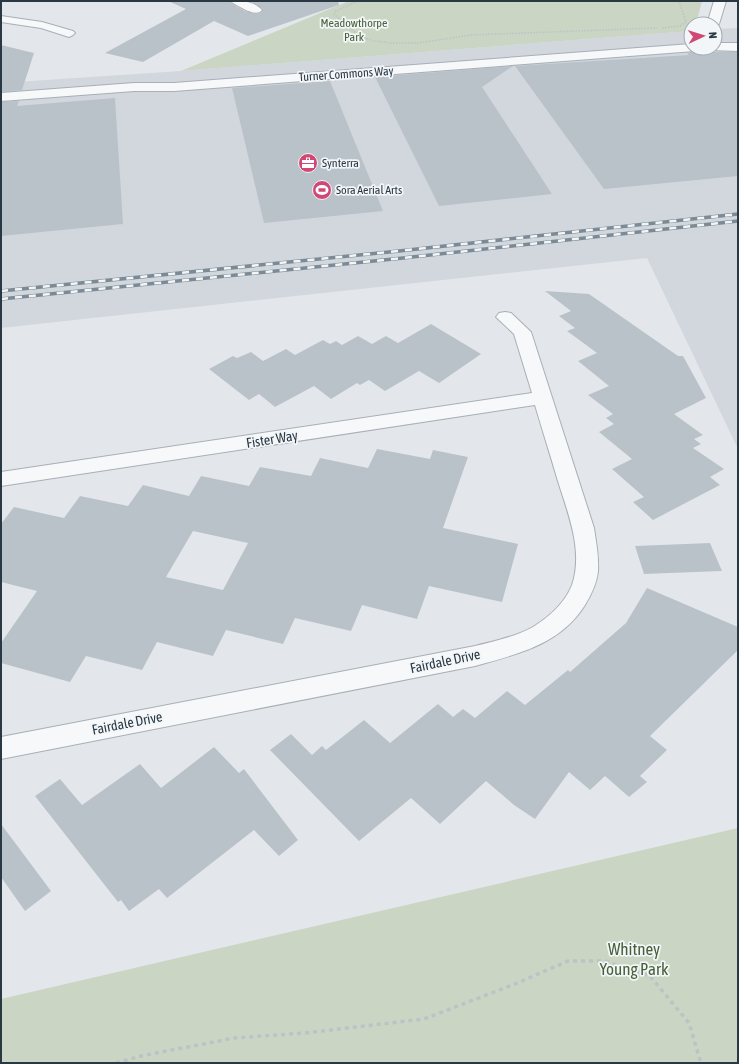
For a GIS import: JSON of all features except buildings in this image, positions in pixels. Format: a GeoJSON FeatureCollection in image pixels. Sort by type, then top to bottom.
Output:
{"type":"FeatureCollection","features":[{"type":"Feature","properties":{"kind":"street"},"geometry":{"type":"LineString","coordinates":[[237,1],[256,10]]}},
{"type":"Feature","properties":{"kind":"street"},"geometry":{"type":"LineString","coordinates":[[715,16],[720,1]]}},
{"type":"Feature","properties":{"kind":"street"},"geometry":{"type":"LineString","coordinates":[[1,19],[42,24],[69,33]]}},
{"type":"Feature","properties":{"kind":"street"},"geometry":{"type":"LineString","coordinates":[[723,47],[738,47]]}},
{"type":"Feature","properties":{"kind":"street","name":"Turner Commons Way"},"geometry":{"type":"LineString","coordinates":[[1,97],[134,87],[174,86],[353,74],[683,49]]}},
{"type":"Feature","properties":{"kind":"street","name":"Fairdale Drive"},"geometry":{"type":"LineString","coordinates":[[1,748],[475,656],[527,640],[551,628],[571,610],[583,587],[587,560],[583,528],[522,332],[505,317]]}},
{"type":"Feature","properties":{"kind":"street","name":"Fister Way"},"geometry":{"type":"LineString","coordinates":[[1,479],[542,398]]}},
{"type":"Feature","properties":{"kind":"path"},"geometry":{"type":"LineString","coordinates":[[358,1],[336,11],[334,14],[359,36],[374,41],[418,43],[471,35],[680,26],[686,22],[679,1]]}},
{"type":"Feature","properties":{"kind":"path"},"geometry":{"type":"LineString","coordinates":[[116,1063],[141,1056],[234,1038],[306,1033],[424,1019],[515,984],[568,961],[605,961],[650,976],[689,1022],[701,1063]]}},
{"type":"Feature","properties":{"kind":"shaded area"},"geometry":{"type":"Polygon","coordinates":[[[738,28],[738,449],[647,258],[1,328],[1,83],[181,71],[683,32],[683,56],[723,56],[723,29],[738,28]]]}},
{"type":"Feature","properties":{"kind":"green space","name":"Meadowthorpe Park"},"geometry":{"type":"Polygon","coordinates":[[[349,1],[702,1],[698,16],[683,16],[683,32],[181,71],[349,1]]]}},
{"type":"Feature","properties":{"kind":"green space","name":"Whitney Young Park"},"geometry":{"type":"Polygon","coordinates":[[[738,828],[738,1063],[1,1063],[1,999],[738,828]]]}},
{"type":"Feature","properties":{"kind":"railway"},"geometry":{"type":"LineString","coordinates":[[1,291],[399,251],[738,214]]}},
{"type":"Feature","properties":{"kind":"railway"},"geometry":{"type":"LineString","coordinates":[[1,299],[403,258],[738,221]]}},
{"type":"Feature","properties":{"kind":"place","name":"Synterra"},"geometry":{"type":"Point","coordinates":[308,163]}},
{"type":"Feature","properties":{"kind":"place","name":"Sora Aerial Arts"},"geometry":{"type":"Point","coordinates":[322,190]}}]}
